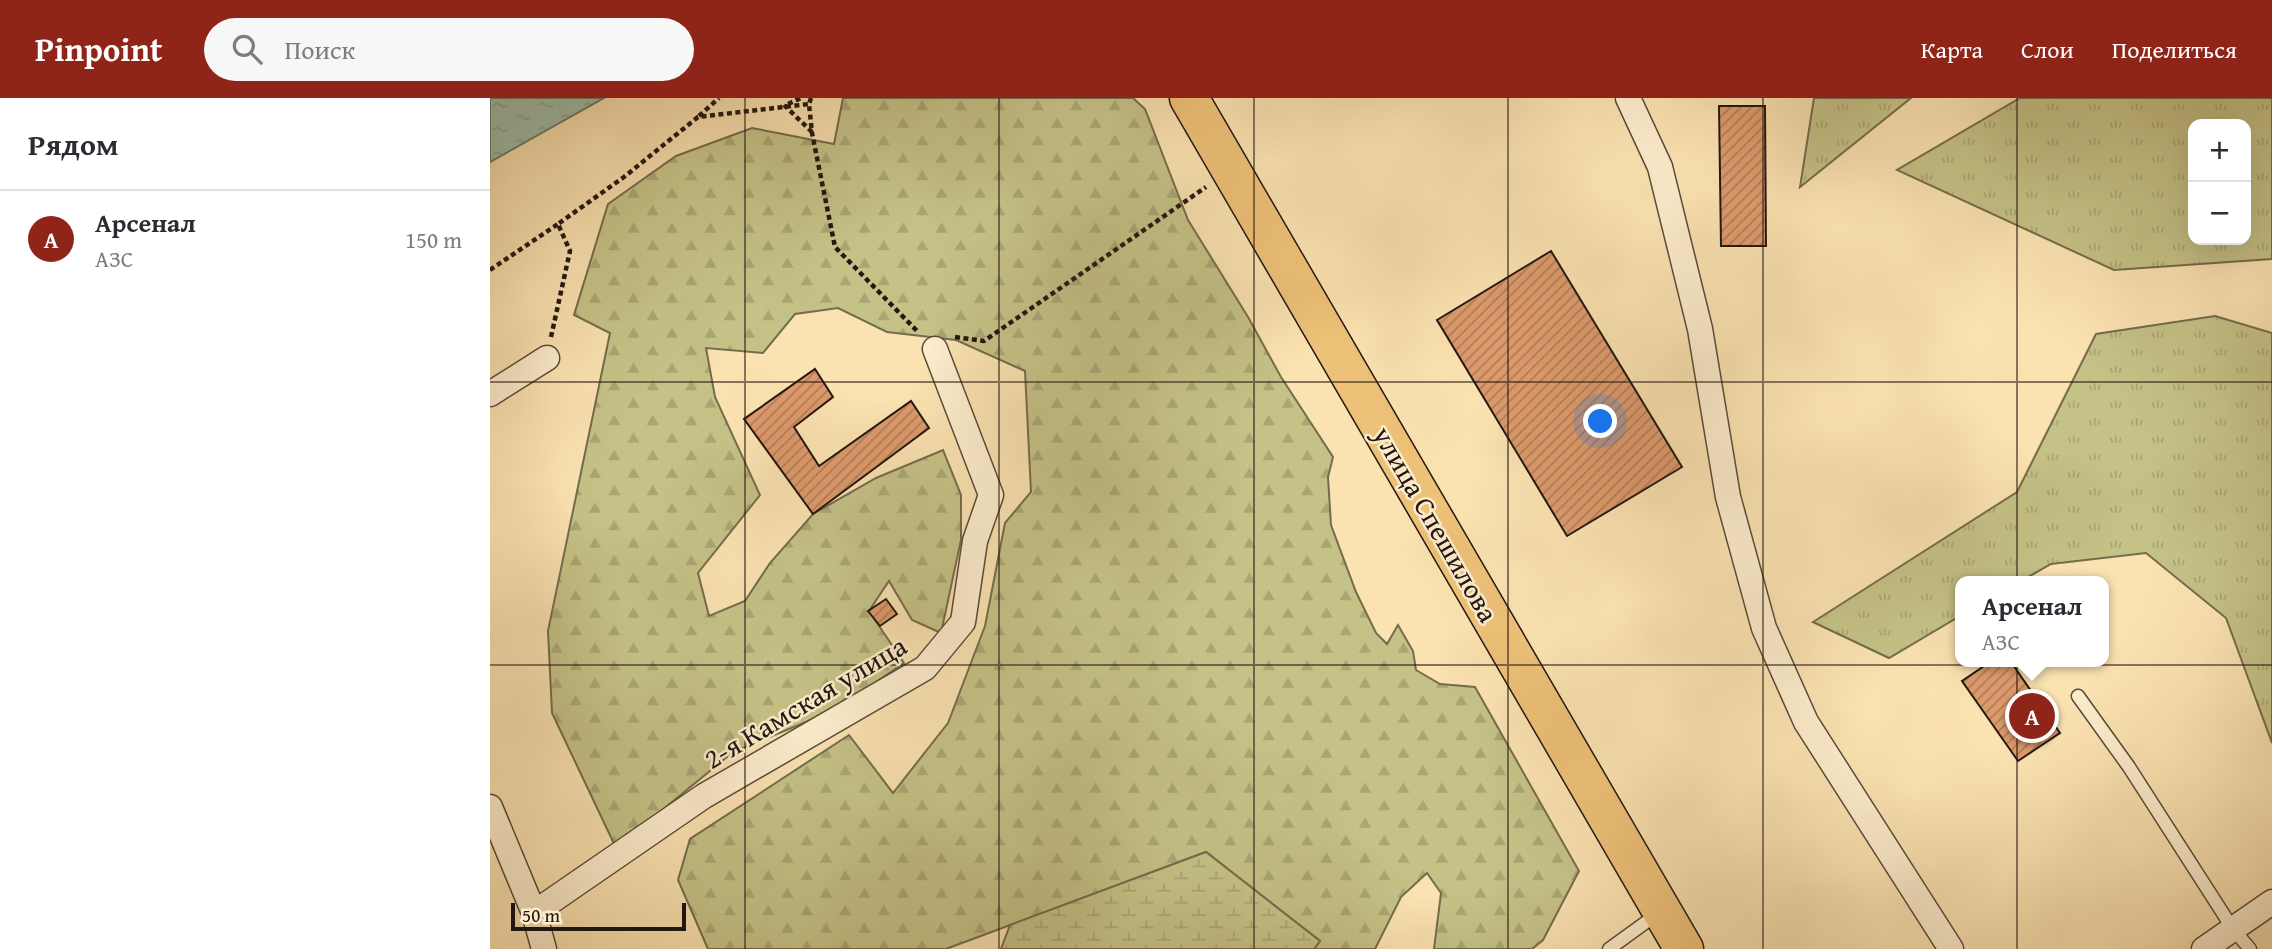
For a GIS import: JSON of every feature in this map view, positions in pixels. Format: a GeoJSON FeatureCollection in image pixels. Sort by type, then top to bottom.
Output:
{"type":"FeatureCollection","features":[{"type":"Feature","properties":{"kind":"main road","name":"улица Спешилова"},"geometry":{"type":"LineString","coordinates":[[1189,98],[1684,949]]}},
{"type":"Feature","properties":{"kind":"street"},"geometry":{"type":"LineString","coordinates":[[1628,98],[1660,167],[1700,329],[1728,497],[1764,628],[1806,722],[1951,949]]}},
{"type":"Feature","properties":{"kind":"street","name":"2-я Камская улица"},"geometry":{"type":"LineString","coordinates":[[534,913],[704,796],[925,668],[962,622],[975,541],[991,495],[930,344]]}},
{"type":"Feature","properties":{"kind":"street"},"geometry":{"type":"LineString","coordinates":[[490,394],[547,358]]}},
{"type":"Feature","properties":{"kind":"street"},"geometry":{"type":"LineString","coordinates":[[490,807],[534,913],[544,949]]}},
{"type":"Feature","properties":{"kind":"street"},"geometry":{"type":"LineString","coordinates":[[2204,949],[2272,902]]}},
{"type":"Feature","properties":{"kind":"lane"},"geometry":{"type":"LineString","coordinates":[[2078,696],[2129,767],[2233,929],[2250,949]]}},
{"type":"Feature","properties":{"kind":"lane"},"geometry":{"type":"LineString","coordinates":[[1609,949],[1660,911]]}},
{"type":"Feature","properties":{"kind":"path"},"geometry":{"type":"LineString","coordinates":[[490,270],[624,177],[719,98]]}},
{"type":"Feature","properties":{"kind":"path"},"geometry":{"type":"LineString","coordinates":[[784,105],[801,98]]}},
{"type":"Feature","properties":{"kind":"path"},"geometry":{"type":"LineString","coordinates":[[698,117],[810,101],[812,133],[835,247],[930,344],[935,327],[956,337],[984,341],[1210,185]]}},
{"type":"Feature","properties":{"kind":"path"},"geometry":{"type":"LineString","coordinates":[[784,105],[812,133]]}},
{"type":"Feature","properties":{"kind":"path"},"geometry":{"type":"LineString","coordinates":[[547,358],[570,251],[558,224]]}},
{"type":"Feature","properties":{"kind":"green space"},"geometry":{"type":"Polygon","coordinates":[[[843,98],[1133,98],[1145,109],[1188,220],[1248,317],[1281,377],[1333,457],[1328,477],[1331,525],[1356,592],[1376,633],[1387,644],[1398,625],[1413,651],[1416,670],[1440,684],[1475,687],[1579,871],[1543,940],[1532,949],[1434,949],[1441,893],[1427,873],[1401,897],[1375,949],[1314,949],[1320,941],[1206,852],[946,949],[708,949],[678,880],[690,839],[849,735],[893,793],[948,723],[985,626],[1005,523],[1031,492],[1025,371],[956,340],[887,332],[838,308],[795,314],[763,353],[706,348],[715,397],[760,495],[698,573],[709,616],[745,601],[770,563],[813,514],[876,478],[943,450],[961,495],[961,540],[941,633],[912,620],[889,581],[869,611],[904,663],[835,710],[733,752],[616,848],[552,713],[548,631],[610,333],[574,315],[608,204],[676,156],[752,128],[834,144],[843,98]]]}},
{"type":"Feature","properties":{"kind":"green space"},"geometry":{"type":"Polygon","coordinates":[[[1814,98],[1911,98],[1800,187],[1814,98]]]}},
{"type":"Feature","properties":{"kind":"green space"},"geometry":{"type":"Polygon","coordinates":[[[2020,98],[2272,98],[2272,259],[2114,270],[1897,170],[2020,98]]]}},
{"type":"Feature","properties":{"kind":"green space"},"geometry":{"type":"Polygon","coordinates":[[[2215,316],[2272,333],[2272,743],[2226,618],[2146,553],[2051,564],[2030,576],[1955,576],[1955,619],[1889,658],[1813,622],[2017,492],[2096,334],[2215,316]]]}},
{"type":"Feature","properties":{"kind":"green space"},"geometry":{"type":"Polygon","coordinates":[[[1206,852],[1320,941],[1314,949],[1001,949],[1010,925],[1206,852]]]}},
{"type":"Feature","properties":{"kind":"water"},"geometry":{"type":"Polygon","coordinates":[[[490,98],[604,98],[490,162],[490,98]]]}},
{"type":"Feature","properties":{"kind":"building"},"geometry":{"type":"Polygon","coordinates":[[[1719,106],[1765,106],[1766,246],[1721,246],[1719,106]]]}},
{"type":"Feature","properties":{"kind":"building"},"geometry":{"type":"Polygon","coordinates":[[[1551,251],[1682,467],[1567,536],[1437,320],[1551,251]]]}},
{"type":"Feature","properties":{"kind":"building"},"geometry":{"type":"Polygon","coordinates":[[[815,369],[833,397],[794,427],[819,466],[911,401],[929,428],[813,514],[744,419],[815,369]]]}},
{"type":"Feature","properties":{"kind":"building"},"geometry":{"type":"Polygon","coordinates":[[[886,599],[897,614],[880,626],[868,611],[886,599]]]}},
{"type":"Feature","properties":{"kind":"building"},"geometry":{"type":"Polygon","coordinates":[[[1983,667],[2014,667],[2060,733],[2018,761],[1962,681],[1983,667]]]}},
{"type":"Feature","properties":{"kind":"place","name":"Арсенал"},"geometry":{"type":"Point","coordinates":[2032,716]}}]}
